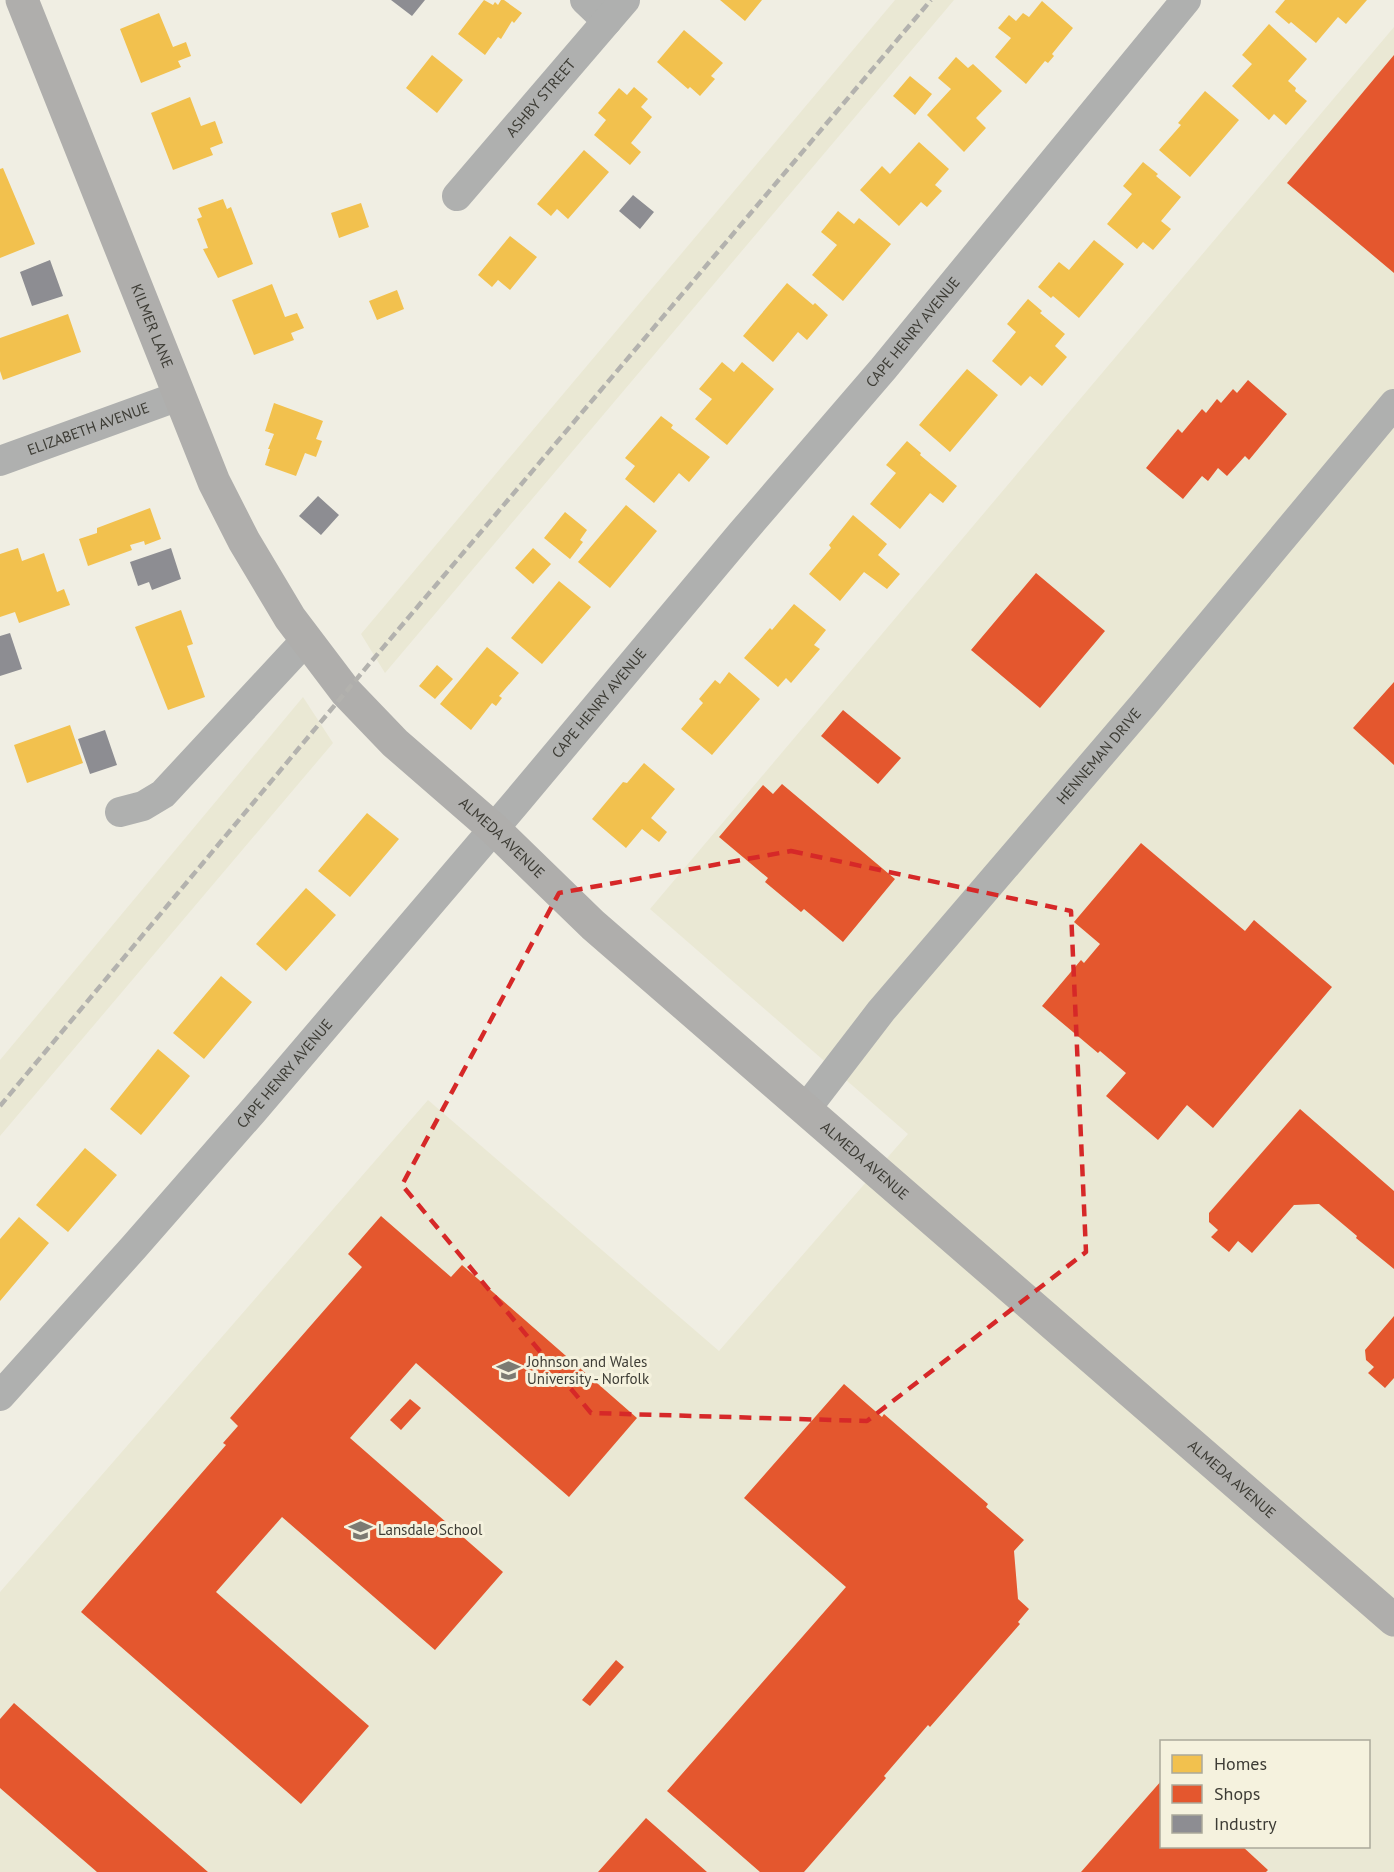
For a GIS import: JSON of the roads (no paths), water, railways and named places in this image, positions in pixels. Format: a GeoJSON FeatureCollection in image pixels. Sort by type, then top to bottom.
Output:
{"type":"FeatureCollection","features":[{"type":"Feature","properties":{"kind":"street","name":"KILMER LANE"},"geometry":{"type":"LineString","coordinates":[[22,0],[214,482],[244,541],[290,618],[346,692]]}},
{"type":"Feature","properties":{"kind":"street"},"geometry":{"type":"LineString","coordinates":[[585,0],[616,10]]}},
{"type":"Feature","properties":{"kind":"street","name":"CAPE HENRY AVENUE"},"geometry":{"type":"LineString","coordinates":[[0,1396],[224,1145],[494,829],[883,369],[1186,0]]}},
{"type":"Feature","properties":{"kind":"street","name":"ASHBY STREET"},"geometry":{"type":"LineString","coordinates":[[457,196],[616,10]]}},
{"type":"Feature","properties":{"kind":"street","name":"ELIZABETH AVENUE"},"geometry":{"type":"LineString","coordinates":[[0,461],[179,396]]}},
{"type":"Feature","properties":{"kind":"street","name":"HENNEMAN DRIVE"},"geometry":{"type":"LineString","coordinates":[[805,1110],[881,1011],[1143,705],[1394,404]]}},
{"type":"Feature","properties":{"kind":"street"},"geometry":{"type":"LineString","coordinates":[[120,812],[142,806],[162,794],[306,640]]}},
{"type":"Feature","properties":{"kind":"street","name":"ALMEDA AVENUE"},"geometry":{"type":"LineString","coordinates":[[346,692],[395,743],[494,829],[593,925],[1394,1620]]}},
{"type":"Feature","properties":{"kind":"railway"},"geometry":{"type":"LineString","coordinates":[[0,1106],[370,663],[931,0]]}},
{"type":"Feature","properties":{"kind":"place","name":"Johnson and Wales University - Norfolk"},"geometry":{"type":"Point","coordinates":[509,1371]}},
{"type":"Feature","properties":{"kind":"place","name":"Lansdale School"},"geometry":{"type":"Point","coordinates":[360,1530]}}]}
